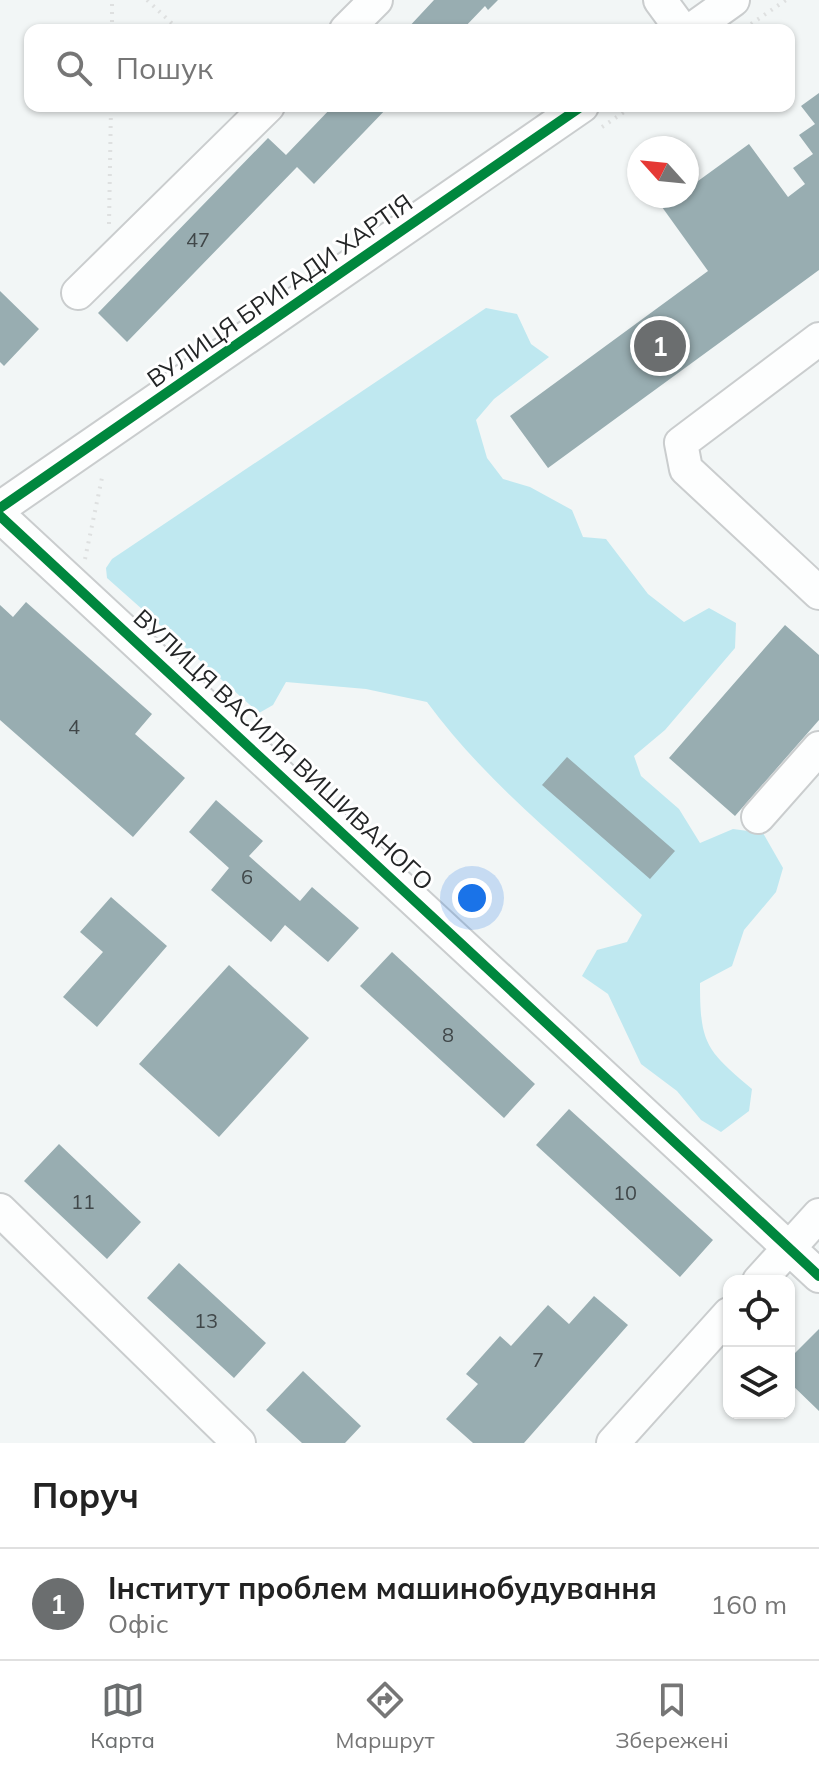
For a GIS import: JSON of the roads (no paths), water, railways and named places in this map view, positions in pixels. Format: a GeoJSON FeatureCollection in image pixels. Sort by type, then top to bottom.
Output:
{"type":"FeatureCollection","features":[{"type":"Feature","properties":{"kind":"street"},"geometry":{"type":"LineString","coordinates":[[352,24],[376,0]]}},
{"type":"Feature","properties":{"kind":"street"},"geometry":{"type":"LineString","coordinates":[[660,0],[678,24]]}},
{"type":"Feature","properties":{"kind":"street"},"geometry":{"type":"LineString","coordinates":[[699,24],[733,0]]}},
{"type":"Feature","properties":{"kind":"street"},"geometry":{"type":"LineString","coordinates":[[78,293],[262,112]]}},
{"type":"Feature","properties":{"kind":"street","name":"ВУЛИЦЯ БРИГАДИ ХАРТІЯ"},"geometry":{"type":"LineString","coordinates":[[0,508],[573,112]]}},
{"type":"Feature","properties":{"kind":"street"},"geometry":{"type":"LineString","coordinates":[[819,339],[681,443],[686,469],[819,593]]}},
{"type":"Feature","properties":{"kind":"street","name":"ВУЛИЦЯ ВАСИЛЯ ВИШИВАНОГО"},"geometry":{"type":"LineString","coordinates":[[0,516],[819,1276]]}},
{"type":"Feature","properties":{"kind":"street"},"geometry":{"type":"LineString","coordinates":[[758,817],[819,748]]}},
{"type":"Feature","properties":{"kind":"street"},"geometry":{"type":"LineString","coordinates":[[0,1210],[239,1443]]}},
{"type":"Feature","properties":{"kind":"street"},"geometry":{"type":"LineString","coordinates":[[764,1275],[819,1215]]}},
{"type":"Feature","properties":{"kind":"street"},"geometry":{"type":"LineString","coordinates":[[613,1443],[723,1321]]}},
{"type":"Feature","properties":{"kind":"place","name":"Інститут проблем машинобудування"},"geometry":{"type":"Point","coordinates":[660,346]}}]}
